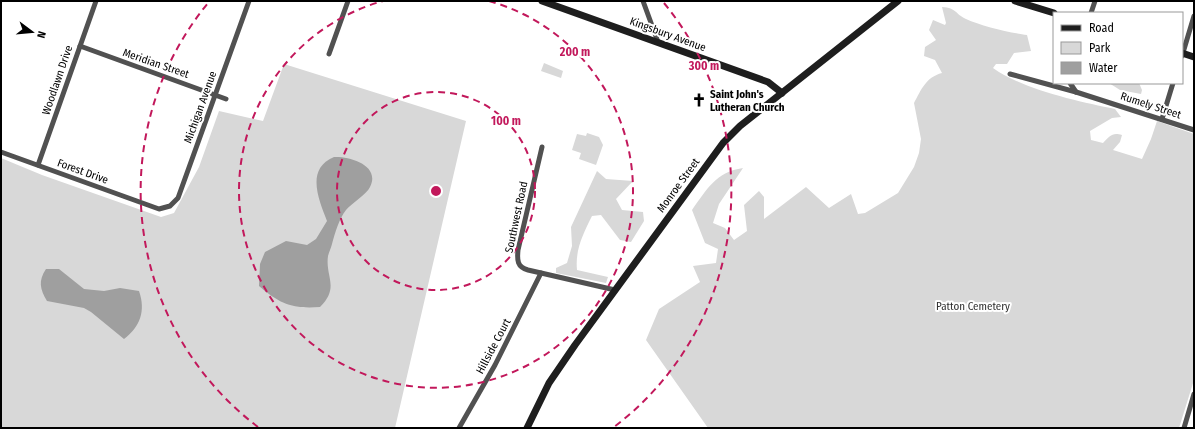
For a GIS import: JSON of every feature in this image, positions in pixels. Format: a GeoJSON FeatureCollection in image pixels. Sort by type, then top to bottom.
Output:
{"type":"FeatureCollection","features":[{"type":"Feature","properties":{"kind":"main road","name":"Kingsbury Avenue"},"geometry":{"type":"LineString","coordinates":[[542,1],[768,82],[782,93]]}},
{"type":"Feature","properties":{"kind":"main road"},"geometry":{"type":"LineString","coordinates":[[1015,1],[1053,13]]}},
{"type":"Feature","properties":{"kind":"main road","name":"Monroe Street"},"geometry":{"type":"LineString","coordinates":[[527,428],[549,383],[723,143],[740,126],[895,2]]}},
{"type":"Feature","properties":{"kind":"main road"},"geometry":{"type":"LineString","coordinates":[[1183,54],[1194,57]]}},
{"type":"Feature","properties":{"kind":"street","name":"Woodlawn Drive"},"geometry":{"type":"LineString","coordinates":[[38,165],[96,1]]}},
{"type":"Feature","properties":{"kind":"street","name":"Michigan Avenue"},"geometry":{"type":"LineString","coordinates":[[159,209],[170,206],[178,198],[249,1]]}},
{"type":"Feature","properties":{"kind":"street"},"geometry":{"type":"LineString","coordinates":[[329,54],[348,1]]}},
{"type":"Feature","properties":{"kind":"street"},"geometry":{"type":"LineString","coordinates":[[644,1],[658,42]]}},
{"type":"Feature","properties":{"kind":"street"},"geometry":{"type":"LineString","coordinates":[[1092,12],[1095,1]]}},
{"type":"Feature","properties":{"kind":"street"},"geometry":{"type":"LineString","coordinates":[[1183,51],[1194,16]]}},
{"type":"Feature","properties":{"kind":"street","name":"Meridian Street"},"geometry":{"type":"LineString","coordinates":[[80,46],[150,73],[216,94],[226,99]]}},
{"type":"Feature","properties":{"kind":"street","name":"Rumely Street"},"geometry":{"type":"LineString","coordinates":[[1010,74],[1076,92],[1194,130]]}},
{"type":"Feature","properties":{"kind":"street"},"geometry":{"type":"LineString","coordinates":[[1071,84],[1076,92]]}},
{"type":"Feature","properties":{"kind":"street"},"geometry":{"type":"LineString","coordinates":[[1162,119],[1173,84]]}},
{"type":"Feature","properties":{"kind":"street","name":"Southwest Road"},"geometry":{"type":"LineString","coordinates":[[542,147],[517,257],[519,264],[524,269],[615,290]]}},
{"type":"Feature","properties":{"kind":"street","name":"Forest Drive"},"geometry":{"type":"LineString","coordinates":[[1,152],[159,209]]}},
{"type":"Feature","properties":{"kind":"street","name":"Hillside Court"},"geometry":{"type":"LineString","coordinates":[[459,428],[495,365],[541,273]]}},
{"type":"Feature","properties":{"kind":"street"},"geometry":{"type":"LineString","coordinates":[[1184,428],[1194,394]]}},
{"type":"Feature","properties":{"kind":"green space","name":"Patton Cemetery"},"geometry":{"type":"Polygon","coordinates":[[[942,7],[951,9],[972,22],[1027,35],[1031,51],[1014,53],[1007,64],[996,64],[993,68],[1005,76],[1051,94],[1115,109],[1121,117],[1112,118],[1090,131],[1091,140],[1103,143],[1113,134],[1122,135],[1120,142],[1113,150],[1142,159],[1157,121],[1194,134],[1194,380],[1179,428],[708,428],[646,340],[659,309],[700,282],[693,266],[716,263],[718,249],[705,243],[692,210],[702,195],[713,183],[726,173],[743,168],[719,204],[713,223],[725,228],[734,240],[747,231],[744,205],[759,191],[764,197],[764,219],[806,187],[829,208],[851,194],[858,214],[865,213],[898,193],[914,167],[919,153],[921,139],[914,103],[928,81],[936,75],[942,73],[935,60],[924,56],[925,47],[936,40],[929,30],[933,20],[945,25],[946,23],[942,7]]]}},
{"type":"Feature","properties":{"kind":"green space"},"geometry":{"type":"Polygon","coordinates":[[[544,63],[563,71],[561,78],[541,71],[544,63]]]}},
{"type":"Feature","properties":{"kind":"green space"},"geometry":{"type":"Polygon","coordinates":[[[284,64],[466,121],[395,428],[1,428],[1,158],[42,175],[161,217],[174,213],[199,167],[219,111],[263,121],[284,64]]]}},
{"type":"Feature","properties":{"kind":"green space"},"geometry":{"type":"Polygon","coordinates":[[[1111,84],[1139,84],[1142,90],[1141,94],[1120,90],[1111,84]]]}},
{"type":"Feature","properties":{"kind":"green space"},"geometry":{"type":"Polygon","coordinates":[[[587,133],[599,137],[603,145],[596,165],[579,159],[581,153],[572,150],[577,134],[586,136],[587,133]]]}},
{"type":"Feature","properties":{"kind":"green space"},"geometry":{"type":"Polygon","coordinates":[[[597,171],[606,179],[633,181],[616,199],[622,210],[643,212],[644,221],[631,242],[620,240],[601,215],[592,216],[578,249],[577,270],[608,277],[606,283],[556,273],[556,268],[567,263],[572,246],[571,227],[597,171]]]}},
{"type":"Feature","properties":{"kind":"water"},"geometry":{"type":"Polygon","coordinates":[[[334,157],[348,158],[362,163],[371,173],[372,179],[370,187],[366,193],[346,210],[341,218],[328,256],[328,270],[331,288],[326,300],[320,307],[302,307],[287,304],[273,297],[259,286],[260,264],[265,252],[286,241],[307,245],[316,239],[327,221],[318,195],[317,177],[325,162],[334,157]]]}},
{"type":"Feature","properties":{"kind":"water"},"geometry":{"type":"Polygon","coordinates":[[[46,269],[59,269],[84,289],[104,291],[120,288],[139,291],[142,312],[138,324],[124,339],[84,308],[47,301],[41,289],[43,273],[46,269]]]}},
{"type":"Feature","properties":{"kind":"place","name":"Saint John's Lutheran Church"},"geometry":{"type":"Point","coordinates":[699,100]}}]}
